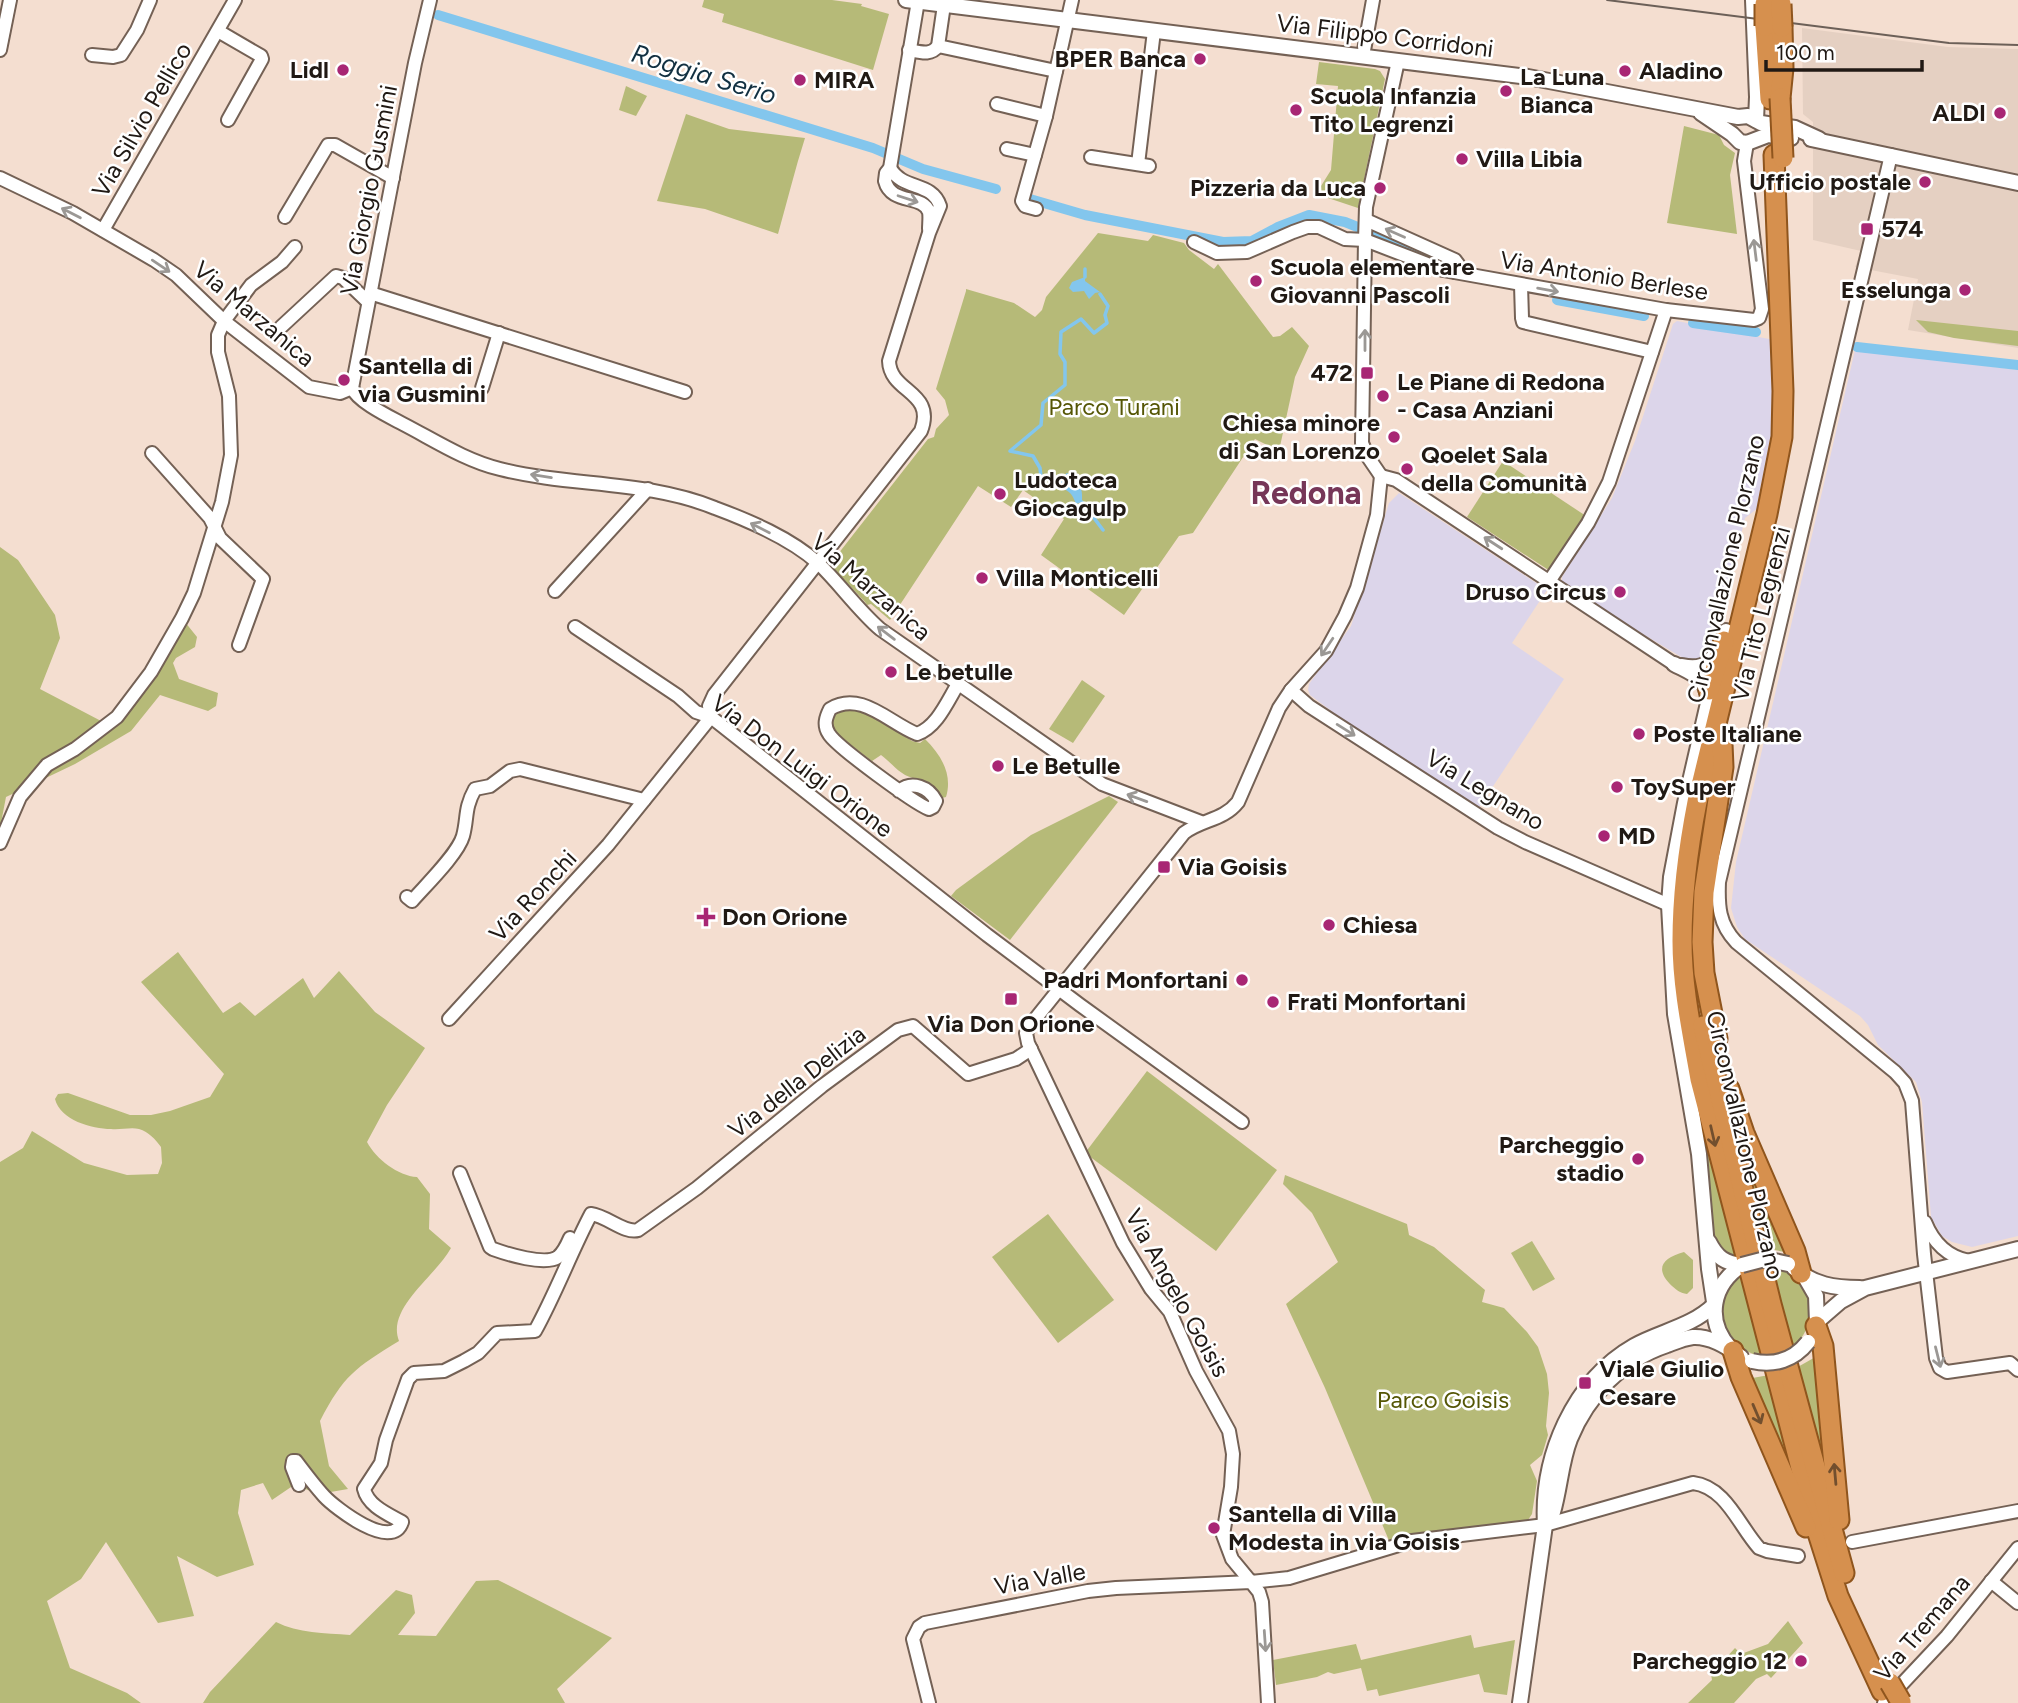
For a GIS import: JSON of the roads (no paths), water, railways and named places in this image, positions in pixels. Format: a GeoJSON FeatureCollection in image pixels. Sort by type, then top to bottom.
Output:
{"type":"FeatureCollection","features":[{"type":"Feature","properties":{"kind":"highway","name":"Circonvallazione Plorzano"},"geometry":{"type":"LineString","coordinates":[[1770,2],[1774,27],[1769,100],[1779,156],[1791,438],[1782,498],[1703,823],[1694,891],[1693,949],[1699,1007],[1714,1077],[1844,1593]]}},
{"type":"Feature","properties":{"kind":"highway","name":"Circonvallazione Plorzano"},"geometry":{"type":"LineString","coordinates":[[1779,156],[1782,437],[1767,514],[1695,814],[1688,850],[1682,942],[1688,1010],[1702,1090],[1817,1530],[1844,1593],[1863,1628],[1886,1695],[1901,1703]]}},
{"type":"Feature","properties":{"kind":"highway"},"geometry":{"type":"LineString","coordinates":[[1709,690],[1712,675],[1721,656],[1749,545],[1767,514]]}},
{"type":"Feature","properties":{"kind":"highway"},"geometry":{"type":"LineString","coordinates":[[1722,744],[1723,767],[1704,892],[1704,973],[1734,1105],[1795,1251],[1798,1271]]}},
{"type":"Feature","properties":{"kind":"highway"},"geometry":{"type":"LineString","coordinates":[[1815,1329],[1823,1346],[1844,1593]]}},
{"type":"Feature","properties":{"kind":"highway"},"geometry":{"type":"LineString","coordinates":[[1732,1350],[1741,1377],[1844,1593]]}},
{"type":"Feature","properties":{"kind":"street"},"geometry":{"type":"LineString","coordinates":[[0,50],[10,0]]}},
{"type":"Feature","properties":{"kind":"street"},"geometry":{"type":"LineString","coordinates":[[92,55],[121,55],[137,30],[150,0]]}},
{"type":"Feature","properties":{"kind":"street","name":"Via Silvio Pellico"},"geometry":{"type":"LineString","coordinates":[[103,230],[236,0]]}},
{"type":"Feature","properties":{"kind":"street","name":"Via Giorgio Gusmini"},"geometry":{"type":"LineString","coordinates":[[352,388],[429,0]]}},
{"type":"Feature","properties":{"kind":"street"},"geometry":{"type":"LineString","coordinates":[[1037,209],[1025,206],[1023,201],[1072,0]]}},
{"type":"Feature","properties":{"kind":"street"},"geometry":{"type":"LineString","coordinates":[[1363,56],[1373,0]]}},
{"type":"Feature","properties":{"kind":"street"},"geometry":{"type":"LineString","coordinates":[[711,717],[709,706],[714,695],[921,431],[925,419],[920,402],[889,369],[889,361],[929,233],[929,213],[925,206],[892,194],[886,186],[885,178],[895,142],[909,50],[912,1]]}},
{"type":"Feature","properties":{"kind":"street","name":"Via Filippo Corridoni"},"geometry":{"type":"LineString","coordinates":[[912,1],[1528,77],[1795,128],[1819,139]]}},
{"type":"Feature","properties":{"kind":"street"},"geometry":{"type":"LineString","coordinates":[[1732,134],[1732,126],[1749,119],[1769,100],[1770,2]]}},
{"type":"Feature","properties":{"kind":"street"},"geometry":{"type":"LineString","coordinates":[[909,50],[928,53],[934,52],[938,47],[944,5]]}},
{"type":"Feature","properties":{"kind":"street","name":"Via Silvio Pellico"},"geometry":{"type":"LineString","coordinates":[[218,31],[262,58],[228,120]]}},
{"type":"Feature","properties":{"kind":"street"},"geometry":{"type":"LineString","coordinates":[[1091,157],[1144,165],[1154,31]]}},
{"type":"Feature","properties":{"kind":"street"},"geometry":{"type":"LineString","coordinates":[[938,47],[1056,71]]}},
{"type":"Feature","properties":{"kind":"street"},"geometry":{"type":"LineString","coordinates":[[1031,1049],[1027,1029],[1184,833],[1201,822],[1218,819],[1238,802],[1279,708],[1291,690],[1326,651],[1353,598],[1377,515],[1381,476],[1362,443],[1366,207],[1398,61]]}},
{"type":"Feature","properties":{"kind":"street"},"geometry":{"type":"LineString","coordinates":[[997,104],[1045,116]]}},
{"type":"Feature","properties":{"kind":"street","name":"Via Filippo Corridoni"},"geometry":{"type":"LineString","coordinates":[[1691,108],[1740,142],[1768,135],[1819,139],[2018,183]]}},
{"type":"Feature","properties":{"kind":"street"},"geometry":{"type":"LineString","coordinates":[[1749,119],[1759,131],[1751,141]]}},
{"type":"Feature","properties":{"kind":"street","name":"Via Antonio Berlese"},"geometry":{"type":"LineString","coordinates":[[1194,242],[1217,253],[1247,253],[1307,227],[1319,227],[1345,239],[1364,240],[1430,266],[1455,272],[1666,310],[1750,320],[1759,318],[1762,309],[1745,161],[1751,141]]}},
{"type":"Feature","properties":{"kind":"street"},"geometry":{"type":"LineString","coordinates":[[285,217],[328,145],[335,145],[393,178]]}},
{"type":"Feature","properties":{"kind":"street"},"geometry":{"type":"LineString","coordinates":[[1007,149],[1035,155]]}},
{"type":"Feature","properties":{"kind":"street","name":"Via Tito Legrenzi"},"geometry":{"type":"LineString","coordinates":[[1891,155],[1719,882],[1718,905],[1721,922],[1736,942],[1810,1001],[1905,1083],[1912,1101],[1926,1272],[1936,1358],[1940,1368],[1947,1372],[2010,1363],[2018,1370]]}},
{"type":"Feature","properties":{"kind":"street","name":"Via Marzanica"},"geometry":{"type":"LineString","coordinates":[[0,178],[73,213],[176,275],[224,321],[309,387],[331,393],[345,393],[352,388],[359,397],[396,420],[491,466],[679,495],[749,522],[778,537],[818,564],[869,619],[1102,783],[1201,822]]}},
{"type":"Feature","properties":{"kind":"street"},"geometry":{"type":"LineString","coordinates":[[1366,222],[1455,260],[1458,264],[1455,272]]}},
{"type":"Feature","properties":{"kind":"street"},"geometry":{"type":"LineString","coordinates":[[0,843],[20,797],[47,765],[117,717],[151,672],[182,618],[194,593],[222,502],[231,456],[229,396],[217,341],[224,321],[251,285],[282,262],[295,247]]}},
{"type":"Feature","properties":{"kind":"street"},"geometry":{"type":"LineString","coordinates":[[281,327],[336,276],[343,278],[369,298],[499,333],[685,392]]}},
{"type":"Feature","properties":{"kind":"street"},"geometry":{"type":"LineString","coordinates":[[1521,285],[1523,322],[1652,352]]}},
{"type":"Feature","properties":{"kind":"street"},"geometry":{"type":"LineString","coordinates":[[1550,580],[1588,523],[1609,482],[1666,310]]}},
{"type":"Feature","properties":{"kind":"street"},"geometry":{"type":"LineString","coordinates":[[482,388],[499,333]]}},
{"type":"Feature","properties":{"kind":"street"},"geometry":{"type":"LineString","coordinates":[[152,453],[211,517],[220,538],[263,579],[239,645]]}},
{"type":"Feature","properties":{"kind":"street"},"geometry":{"type":"LineString","coordinates":[[1381,476],[1396,480],[1550,580],[1703,682],[1709,690],[1682,816],[1669,905],[1675,1014],[1699,1154],[1717,1328],[1732,1350]]}},
{"type":"Feature","properties":{"kind":"street"},"geometry":{"type":"LineString","coordinates":[[555,591],[648,489]]}},
{"type":"Feature","properties":{"kind":"street","name":"Via Don Luigi Orione"},"geometry":{"type":"LineString","coordinates":[[575,627],[678,696],[696,712],[711,717],[1059,989]]}},
{"type":"Feature","properties":{"kind":"street"},"geometry":{"type":"LineString","coordinates":[[1674,664],[1690,668],[1708,663],[1719,649],[1726,631]]}},
{"type":"Feature","properties":{"kind":"street"},"geometry":{"type":"LineString","coordinates":[[899,791],[828,734],[825,726],[830,709],[849,701],[871,709],[917,734],[926,731],[934,722],[958,684]]}},
{"type":"Feature","properties":{"kind":"street","name":"Via Legnano"},"geometry":{"type":"LineString","coordinates":[[1291,690],[1309,706],[1499,828],[1669,905]]}},
{"type":"Feature","properties":{"kind":"street"},"geometry":{"type":"LineString","coordinates":[[678,696],[691,702],[714,695]]}},
{"type":"Feature","properties":{"kind":"street","name":"Via Ronchi"},"geometry":{"type":"LineString","coordinates":[[449,1019],[608,845],[711,717]]}},
{"type":"Feature","properties":{"kind":"street"},"geometry":{"type":"LineString","coordinates":[[407,897],[412,901],[446,863],[463,838],[467,804],[475,789],[490,786],[510,771],[520,769],[644,800]]}},
{"type":"Feature","properties":{"kind":"street"},"geometry":{"type":"LineString","coordinates":[[1059,989],[1242,1122]]}},
{"type":"Feature","properties":{"kind":"street","name":"Via della Delizia"},"geometry":{"type":"LineString","coordinates":[[591,1214],[603,1216],[627,1230],[638,1230],[697,1188],[822,1086],[907,1026],[913,1026],[968,1074],[1009,1061],[1031,1049]]}},
{"type":"Feature","properties":{"kind":"street","name":"Via Angelo Goisis"},"geometry":{"type":"LineString","coordinates":[[1031,1049],[1123,1243],[1151,1289],[1170,1312],[1196,1371],[1229,1431],[1233,1454],[1223,1535],[1232,1559],[1259,1592],[1262,1602],[1268,1703]]}},
{"type":"Feature","properties":{"kind":"street"},"geometry":{"type":"LineString","coordinates":[[460,1173],[490,1247],[505,1254],[543,1260],[555,1259],[562,1253],[580,1217],[591,1214]]}},
{"type":"Feature","properties":{"kind":"street","name":"Via Tito Legrenzi"},"geometry":{"type":"LineString","coordinates":[[1922,1212],[1928,1230],[1941,1247],[1958,1259],[1970,1261]]}},
{"type":"Feature","properties":{"kind":"street"},"geometry":{"type":"LineString","coordinates":[[299,1485],[292,1466],[293,1461],[296,1461],[331,1503],[365,1526],[389,1532],[401,1527],[401,1521],[366,1497],[364,1489],[381,1463],[386,1440],[408,1379],[414,1373],[444,1371],[464,1361],[478,1353],[497,1333],[535,1331],[558,1288],[576,1242],[591,1214]]}},
{"type":"Feature","properties":{"kind":"street"},"geometry":{"type":"LineString","coordinates":[[1706,1234],[1715,1254],[1722,1260],[1742,1265]]}},
{"type":"Feature","properties":{"kind":"street"},"geometry":{"type":"LineString","coordinates":[[1545,1525],[1554,1511],[1564,1456],[1571,1436],[1591,1402],[1612,1377],[1655,1349],[1692,1337],[1717,1342],[1752,1361],[1769,1363],[1784,1360],[1796,1354],[1841,1301],[1865,1288],[2018,1250]]}},
{"type":"Feature","properties":{"kind":"street"},"geometry":{"type":"LineString","coordinates":[[1520,1703],[1545,1525],[1544,1510],[1555,1446],[1571,1410],[1590,1384],[1619,1356],[1634,1346],[1700,1318],[1714,1303],[1724,1281],[1742,1265],[1765,1259],[1832,1287],[1865,1288]]}},
{"type":"Feature","properties":{"kind":"street"},"geometry":{"type":"LineString","coordinates":[[1798,1271],[1816,1296],[1815,1329]]}},
{"type":"Feature","properties":{"kind":"street"},"geometry":{"type":"LineString","coordinates":[[1251,1582],[1289,1578],[1412,1541],[1545,1525],[1693,1483],[1705,1486],[1717,1494],[1759,1548],[1798,1556]]}},
{"type":"Feature","properties":{"kind":"street"},"geometry":{"type":"LineString","coordinates":[[1852,1542],[2018,1511]]}},
{"type":"Feature","properties":{"kind":"street","name":"Via Tremana"},"geometry":{"type":"LineString","coordinates":[[1886,1695],[1947,1636],[2018,1548]]}},
{"type":"Feature","properties":{"kind":"street"},"geometry":{"type":"LineString","coordinates":[[1991,1581],[2018,1603]]}},
{"type":"Feature","properties":{"kind":"street","name":"Via Valle"},"geometry":{"type":"LineString","coordinates":[[929,1703],[913,1639],[919,1627],[925,1623],[1088,1591],[1251,1582]]}},
{"type":"Feature","properties":{"kind":"water"},"geometry":{"type":"Polygon","coordinates":[[[1085,277],[1085,281],[1100,292],[1089,299],[1084,291],[1073,292],[1069,288],[1072,282],[1085,277]]]}},
{"type":"Feature","properties":{"kind":"water"},"geometry":{"type":"Polygon","coordinates":[[[1067,473],[1080,484],[1082,502],[1076,504],[1069,492],[1055,488],[1052,480],[1044,478],[1051,475],[1057,480],[1067,473]]]}},
{"type":"Feature","properties":{"kind":"waterway","name":"Roggia Serio"},"geometry":{"type":"LineString","coordinates":[[438,15],[873,148],[923,169],[996,189]]}},
{"type":"Feature","properties":{"kind":"waterway","name":"Roggia Serio"},"geometry":{"type":"LineString","coordinates":[[1030,199],[1085,215],[1223,242],[1252,241],[1309,215],[1345,222],[1444,262]]}},
{"type":"Feature","properties":{"kind":"waterway"},"geometry":{"type":"LineString","coordinates":[[1085,269],[1085,277]]}},
{"type":"Feature","properties":{"kind":"waterway"},"geometry":{"type":"LineString","coordinates":[[1044,478],[1041,477],[1040,468],[1033,456],[1010,451],[1041,425],[1043,403],[1065,385],[1065,362],[1060,354],[1061,332],[1081,319],[1094,333],[1107,323],[1105,315],[1108,306],[1100,294]]}},
{"type":"Feature","properties":{"kind":"waterway","name":"Roggia Serio"},"geometry":{"type":"LineString","coordinates":[[1557,300],[1644,316]]}},
{"type":"Feature","properties":{"kind":"waterway","name":"Roggia Serio"},"geometry":{"type":"LineString","coordinates":[[1693,323],[1756,332]]}},
{"type":"Feature","properties":{"kind":"waterway","name":"Roggia Serio"},"geometry":{"type":"LineString","coordinates":[[1857,347],[2018,365]]}},
{"type":"Feature","properties":{"kind":"waterway"},"geometry":{"type":"LineString","coordinates":[[1082,502],[1103,530]]}},
{"type":"Feature","properties":{"kind":"tram line"},"geometry":{"type":"LineString","coordinates":[[1607,0],[1758,19]]}},
{"type":"Feature","properties":{"kind":"tram line"},"geometry":{"type":"LineString","coordinates":[[1791,23],[1949,43],[2018,45]]}},
{"type":"Feature","properties":{"kind":"place","name":"BPER Banca"},"geometry":{"type":"Point","coordinates":[1200,59]}},
{"type":"Feature","properties":{"kind":"place","name":"Lidl"},"geometry":{"type":"Point","coordinates":[343,70]}},
{"type":"Feature","properties":{"kind":"place","name":"Aladino"},"geometry":{"type":"Point","coordinates":[1625,71]}},
{"type":"Feature","properties":{"kind":"place","name":"MIRA"},"geometry":{"type":"Point","coordinates":[800,80]}},
{"type":"Feature","properties":{"kind":"place","name":"La Luna Bianca"},"geometry":{"type":"Point","coordinates":[1506,91]}},
{"type":"Feature","properties":{"kind":"place","name":"Scuola Infanzia Tito Legrenzi"},"geometry":{"type":"Point","coordinates":[1296,110]}},
{"type":"Feature","properties":{"kind":"place","name":"ALDI"},"geometry":{"type":"Point","coordinates":[2000,113]}},
{"type":"Feature","properties":{"kind":"place","name":"Villa Libia"},"geometry":{"type":"Point","coordinates":[1462,159]}},
{"type":"Feature","properties":{"kind":"place","name":"Ufficio postale"},"geometry":{"type":"Point","coordinates":[1925,182]}},
{"type":"Feature","properties":{"kind":"place","name":"Pizzeria da Luca"},"geometry":{"type":"Point","coordinates":[1380,188]}},
{"type":"Feature","properties":{"kind":"place","name":"574"},"geometry":{"type":"Point","coordinates":[1867,229]}},
{"type":"Feature","properties":{"kind":"place","name":"Scuola elementare Giovanni Pascoli"},"geometry":{"type":"Point","coordinates":[1256,281]}},
{"type":"Feature","properties":{"kind":"place","name":"Esselunga"},"geometry":{"type":"Point","coordinates":[1965,290]}},
{"type":"Feature","properties":{"kind":"place","name":"472"},"geometry":{"type":"Point","coordinates":[1367,373]}},
{"type":"Feature","properties":{"kind":"place","name":"Santella di via Gusmini"},"geometry":{"type":"Point","coordinates":[344,380]}},
{"type":"Feature","properties":{"kind":"place","name":"Le Piane di Redona - Casa Anziani"},"geometry":{"type":"Point","coordinates":[1383,396]}},
{"type":"Feature","properties":{"kind":"place","name":"Chiesa minore di San Lorenzo"},"geometry":{"type":"Point","coordinates":[1394,437]}},
{"type":"Feature","properties":{"kind":"place","name":"Qoelet Sala della Comunità"},"geometry":{"type":"Point","coordinates":[1407,469]}},
{"type":"Feature","properties":{"kind":"place","name":"Ludoteca Giocagulp"},"geometry":{"type":"Point","coordinates":[1000,494]}},
{"type":"Feature","properties":{"kind":"place","name":"Villa Monticelli"},"geometry":{"type":"Point","coordinates":[982,578]}},
{"type":"Feature","properties":{"kind":"place","name":"Druso Circus"},"geometry":{"type":"Point","coordinates":[1620,592]}},
{"type":"Feature","properties":{"kind":"place","name":"Le betulle"},"geometry":{"type":"Point","coordinates":[891,672]}},
{"type":"Feature","properties":{"kind":"place","name":"Poste Italiane"},"geometry":{"type":"Point","coordinates":[1639,734]}},
{"type":"Feature","properties":{"kind":"place","name":"Le Betulle"},"geometry":{"type":"Point","coordinates":[998,766]}},
{"type":"Feature","properties":{"kind":"place","name":"ToySuper"},"geometry":{"type":"Point","coordinates":[1617,787]}},
{"type":"Feature","properties":{"kind":"place","name":"MD"},"geometry":{"type":"Point","coordinates":[1604,836]}},
{"type":"Feature","properties":{"kind":"place","name":"Via Goisis"},"geometry":{"type":"Point","coordinates":[1164,867]}},
{"type":"Feature","properties":{"kind":"place","name":"Don Orione"},"geometry":{"type":"Point","coordinates":[706,917]}},
{"type":"Feature","properties":{"kind":"place","name":"Chiesa"},"geometry":{"type":"Point","coordinates":[1329,925]}},
{"type":"Feature","properties":{"kind":"place","name":"Padri Monfortani"},"geometry":{"type":"Point","coordinates":[1242,980]}},
{"type":"Feature","properties":{"kind":"place","name":"Via Don Orione"},"geometry":{"type":"Point","coordinates":[1011,999]}},
{"type":"Feature","properties":{"kind":"place","name":"Frati Monfortani"},"geometry":{"type":"Point","coordinates":[1273,1002]}},
{"type":"Feature","properties":{"kind":"place","name":"Parcheggio stadio"},"geometry":{"type":"Point","coordinates":[1638,1159]}},
{"type":"Feature","properties":{"kind":"place","name":"Viale Giulio Cesare"},"geometry":{"type":"Point","coordinates":[1585,1383]}},
{"type":"Feature","properties":{"kind":"place","name":"Santella di Villa Modesta in via Goisis"},"geometry":{"type":"Point","coordinates":[1214,1528]}},
{"type":"Feature","properties":{"kind":"place","name":"Parcheggio 12"},"geometry":{"type":"Point","coordinates":[1801,1661]}},
{"type":"Feature","properties":{"kind":"district","name":"Redona"},"geometry":{"type":"Point","coordinates":[1306,493]}},
{"type":"Feature","properties":{"kind":"park label","name":"Parco Turani"},"geometry":{"type":"Point","coordinates":[1114,407]}},
{"type":"Feature","properties":{"kind":"park label","name":"Parco Goisis"},"geometry":{"type":"Point","coordinates":[1443,1400]}}]}
